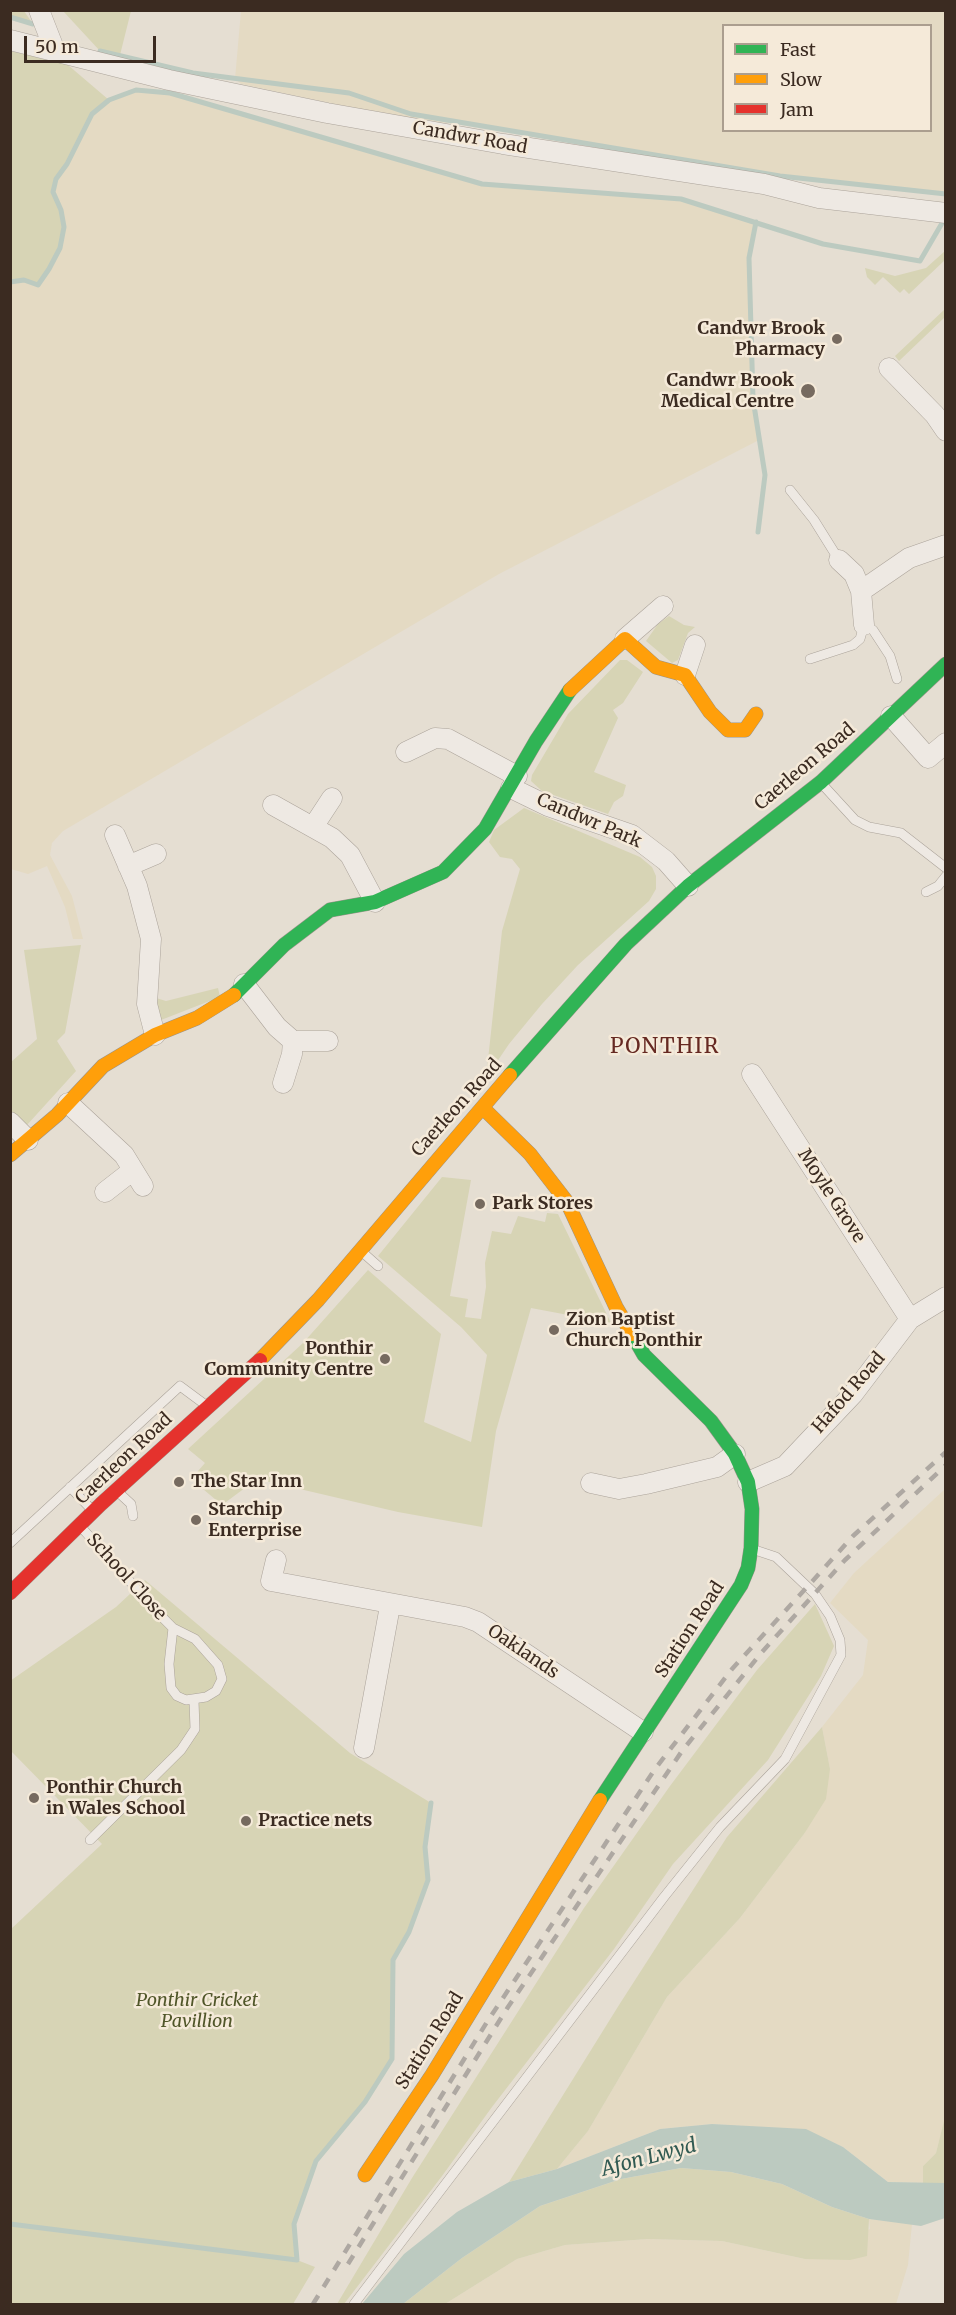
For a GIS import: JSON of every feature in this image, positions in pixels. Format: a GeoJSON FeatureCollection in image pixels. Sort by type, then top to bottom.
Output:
{"type":"FeatureCollection","features":[{"type":"Feature","properties":{"kind":"street"},"geometry":{"type":"LineString","coordinates":[[39,10],[55,51]]}},
{"type":"Feature","properties":{"kind":"street","name":"Candwr Road"},"geometry":{"type":"LineString","coordinates":[[10,40],[169,80],[327,113],[503,144],[764,184],[819,198],[940,212]]}},
{"type":"Feature","properties":{"kind":"street"},"geometry":{"type":"LineString","coordinates":[[889,368],[942,418]]}},
{"type":"Feature","properties":{"kind":"street"},"geometry":{"type":"LineString","coordinates":[[861,591],[909,558],[945,545]]}},
{"type":"Feature","properties":{"kind":"street"},"geometry":{"type":"LineString","coordinates":[[839,560],[854,574],[861,591],[864,625]]}},
{"type":"Feature","properties":{"kind":"street"},"geometry":{"type":"LineString","coordinates":[[10,1155],[68,1103],[103,1066],[155,1035],[197,1018],[230,999],[285,945],[330,910],[375,902],[443,872],[485,829],[536,741],[570,690],[663,606]]}},
{"type":"Feature","properties":{"kind":"street"},"geometry":{"type":"LineString","coordinates":[[625,639],[656,667],[685,675],[710,712],[728,730],[745,730],[756,714]]}},
{"type":"Feature","properties":{"kind":"street"},"geometry":{"type":"LineString","coordinates":[[685,675],[695,645]]}},
{"type":"Feature","properties":{"kind":"street","name":"Caerleon Road"},"geometry":{"type":"LineString","coordinates":[[10,1593],[116,1490],[209,1407],[303,1316],[450,1142],[483,1108],[626,945],[688,886],[820,782],[945,664]]}},
{"type":"Feature","properties":{"kind":"street"},"geometry":{"type":"LineString","coordinates":[[891,716],[928,758],[945,743]]}},
{"type":"Feature","properties":{"kind":"street","name":"Candwr Park"},"geometry":{"type":"LineString","coordinates":[[406,752],[435,738],[448,739],[548,806],[632,835],[666,861],[688,886]]}},
{"type":"Feature","properties":{"kind":"street"},"geometry":{"type":"LineString","coordinates":[[313,827],[332,798]]}},
{"type":"Feature","properties":{"kind":"street"},"geometry":{"type":"LineString","coordinates":[[273,805],[332,838],[350,855],[375,902]]}},
{"type":"Feature","properties":{"kind":"street"},"geometry":{"type":"LineString","coordinates":[[115,835],[137,886],[151,939],[147,1004],[155,1035]]}},
{"type":"Feature","properties":{"kind":"street"},"geometry":{"type":"LineString","coordinates":[[128,866],[156,854]]}},
{"type":"Feature","properties":{"kind":"street"},"geometry":{"type":"LineString","coordinates":[[244,984],[277,1027],[292,1041],[328,1041]]}},
{"type":"Feature","properties":{"kind":"street"},"geometry":{"type":"LineString","coordinates":[[283,1083],[292,1054],[292,1041]]}},
{"type":"Feature","properties":{"kind":"street","name":"Moyle Grove"},"geometry":{"type":"LineString","coordinates":[[752,1074],[910,1318]]}},
{"type":"Feature","properties":{"kind":"street"},"geometry":{"type":"LineString","coordinates":[[68,1103],[124,1155],[137,1179],[105,1192]]}},
{"type":"Feature","properties":{"kind":"street","name":"Station Road"},"geometry":{"type":"LineString","coordinates":[[365,2175],[432,2074],[547,1883],[643,1732],[675,1688],[741,1585],[748,1568],[751,1548],[752,1509],[748,1482],[735,1454],[711,1420],[644,1355],[616,1307],[567,1202],[530,1154],[483,1108]]}},
{"type":"Feature","properties":{"kind":"street"},"geometry":{"type":"LineString","coordinates":[[10,1122],[28,1140]]}},
{"type":"Feature","properties":{"kind":"street","name":"Hafod Road"},"geometry":{"type":"LineString","coordinates":[[748,1482],[785,1466],[853,1394],[910,1318],[945,1297]]}},
{"type":"Feature","properties":{"kind":"street"},"geometry":{"type":"LineString","coordinates":[[601,1492],[708,1470],[717,1467],[735,1454]]}},
{"type":"Feature","properties":{"kind":"street","name":"Oaklands"},"geometry":{"type":"LineString","coordinates":[[276,1560],[271,1581],[390,1606],[465,1617],[478,1622],[643,1732]]}},
{"type":"Feature","properties":{"kind":"street"},"geometry":{"type":"LineString","coordinates":[[364,1748],[390,1606]]}},
{"type":"Feature","properties":{"kind":"lane"},"geometry":{"type":"LineString","coordinates":[[790,490],[814,520],[839,560]]}},
{"type":"Feature","properties":{"kind":"lane"},"geometry":{"type":"LineString","coordinates":[[810,659],[853,645],[860,639],[864,625],[873,630],[890,656],[897,679]]}},
{"type":"Feature","properties":{"kind":"lane"},"geometry":{"type":"LineString","coordinates":[[820,782],[855,820],[869,827],[901,833],[945,868]]}},
{"type":"Feature","properties":{"kind":"lane"},"geometry":{"type":"LineString","coordinates":[[926,892],[938,886],[945,876]]}},
{"type":"Feature","properties":{"kind":"lane"},"geometry":{"type":"LineString","coordinates":[[359,1250],[378,1266]]}},
{"type":"Feature","properties":{"kind":"lane"},"geometry":{"type":"LineString","coordinates":[[10,1543],[132,1434],[180,1386],[209,1407]]}},
{"type":"Feature","properties":{"kind":"lane"},"geometry":{"type":"LineString","coordinates":[[70,1487],[94,1512]]}},
{"type":"Feature","properties":{"kind":"lane"},"geometry":{"type":"LineString","coordinates":[[116,1490],[131,1504],[133,1516]]}},
{"type":"Feature","properties":{"kind":"lane","name":"School Close"},"geometry":{"type":"LineString","coordinates":[[80,1525],[173,1628],[195,1639],[218,1665],[222,1678],[216,1691],[194,1701],[177,1695],[171,1688],[169,1664],[173,1628]]}},
{"type":"Feature","properties":{"kind":"lane"},"geometry":{"type":"LineString","coordinates":[[354,2304],[664,1897],[720,1827],[785,1759],[841,1655],[840,1640],[834,1624],[815,1594],[776,1557],[751,1548]]}},
{"type":"Feature","properties":{"kind":"lane"},"geometry":{"type":"LineString","coordinates":[[90,1840],[181,1750],[195,1730],[194,1701]]}},
{"type":"Feature","properties":{"kind":"shaded area"},"geometry":{"type":"Polygon","coordinates":[[[241,11],[945,11],[945,194],[780,176],[543,135],[390,116],[241,84],[235,79],[241,11]]]}},
{"type":"Feature","properties":{"kind":"shaded area"},"geometry":{"type":"Polygon","coordinates":[[[136,90],[170,93],[482,184],[681,199],[756,222],[749,258],[753,399],[759,440],[499,574],[63,831],[52,843],[50,855],[72,896],[83,939],[73,939],[65,907],[47,866],[28,874],[11,869],[10,282],[24,280],[38,285],[61,210],[53,192],[56,179],[67,164],[92,114],[109,100],[136,90]]]}},
{"type":"Feature","properties":{"kind":"shaded area"},"geometry":{"type":"Polygon","coordinates":[[[945,1489],[946,2117],[936,2153],[923,2166],[923,2183],[888,2182],[843,2147],[806,2130],[712,2124],[660,2129],[557,2169],[588,2131],[667,1997],[740,1918],[804,1834],[830,1769],[822,1727],[863,1675],[868,1640],[830,1603],[854,1573],[945,1489]]]}},
{"type":"Feature","properties":{"kind":"shaded area"},"geometry":{"type":"Polygon","coordinates":[[[869,2219],[912,2224],[908,2265],[896,2304],[445,2304],[517,2259],[565,2245],[648,2239],[722,2241],[805,2259],[870,2229],[869,2219]]]}},
{"type":"Feature","properties":{"kind":"green space"},"geometry":{"type":"Polygon","coordinates":[[[10,11],[24,11],[33,24],[11,17],[10,11]]]}},
{"type":"Feature","properties":{"kind":"green space"},"geometry":{"type":"Polygon","coordinates":[[[63,11],[131,11],[120,55],[100,51],[63,11]]]}},
{"type":"Feature","properties":{"kind":"green space"},"geometry":{"type":"Polygon","coordinates":[[[11,51],[68,65],[109,100],[92,114],[67,164],[56,179],[53,192],[61,210],[64,227],[60,248],[38,285],[24,280],[11,282],[11,51]]]}},
{"type":"Feature","properties":{"kind":"green space"},"geometry":{"type":"Polygon","coordinates":[[[945,251],[945,260],[909,294],[904,289],[900,293],[883,277],[875,285],[867,277],[865,268],[895,276],[926,268],[945,251]]]}},
{"type":"Feature","properties":{"kind":"green space"},"geometry":{"type":"Polygon","coordinates":[[[945,309],[945,317],[899,361],[895,356],[945,309]]]}},
{"type":"Feature","properties":{"kind":"green space"},"geometry":{"type":"Polygon","coordinates":[[[669,616],[684,625],[695,627],[688,633],[678,660],[672,663],[646,641],[658,624],[669,616]]]}},
{"type":"Feature","properties":{"kind":"green space"},"geometry":{"type":"Polygon","coordinates":[[[620,660],[627,660],[643,672],[623,703],[613,710],[618,718],[594,772],[626,785],[623,796],[614,802],[608,814],[542,791],[531,781],[532,775],[568,714],[620,660]]]}},
{"type":"Feature","properties":{"kind":"green space"},"geometry":{"type":"Polygon","coordinates":[[[524,808],[640,857],[652,867],[656,876],[656,889],[649,901],[578,965],[542,1004],[509,1044],[486,1078],[502,931],[520,869],[512,859],[500,857],[489,842],[494,830],[524,808]]]}},
{"type":"Feature","properties":{"kind":"green space"},"geometry":{"type":"Polygon","coordinates":[[[81,945],[65,1033],[57,1041],[76,1071],[27,1125],[11,1111],[11,1062],[37,1039],[24,950],[81,945]]]}},
{"type":"Feature","properties":{"kind":"green space"},"geometry":{"type":"Polygon","coordinates":[[[218,988],[220,997],[161,1020],[156,998],[166,1001],[218,988]]]}},
{"type":"Feature","properties":{"kind":"green space"},"geometry":{"type":"Polygon","coordinates":[[[442,1177],[471,1180],[450,1296],[468,1299],[465,1317],[481,1319],[486,1287],[485,1263],[492,1231],[511,1234],[518,1216],[545,1222],[547,1213],[558,1214],[611,1323],[531,1308],[496,1431],[482,1527],[398,1512],[257,1479],[222,1505],[191,1479],[205,1463],[188,1449],[303,1343],[368,1270],[441,1334],[424,1422],[471,1442],[487,1355],[461,1327],[378,1256],[442,1177]]]}},
{"type":"Feature","properties":{"kind":"green space","name":"Ponthir Cricket Pavillion"},"geometry":{"type":"Polygon","coordinates":[[[145,1580],[350,1753],[431,1803],[425,1847],[428,1880],[409,1932],[393,1960],[392,2059],[365,2102],[316,2161],[294,2224],[297,2260],[315,2267],[293,2304],[11,2304],[11,1929],[102,1844],[11,1751],[10,1681],[116,1607],[145,1580]]]}},
{"type":"Feature","properties":{"kind":"green space"},"geometry":{"type":"Polygon","coordinates":[[[815,1604],[834,1646],[821,1676],[768,1760],[673,1864],[614,1949],[492,2107],[442,2176],[344,2304],[337,2304],[412,2178],[584,1908],[670,1786],[757,1670],[815,1604]]]}},
{"type":"Feature","properties":{"kind":"green space"},"geometry":{"type":"Polygon","coordinates":[[[822,1727],[830,1769],[826,1799],[804,1834],[740,1918],[667,1997],[588,2131],[557,2169],[509,2182],[727,1837],[822,1727]]]}},
{"type":"Feature","properties":{"kind":"green space"},"geometry":{"type":"Polygon","coordinates":[[[945,2117],[945,2183],[923,2183],[923,2166],[936,2153],[945,2117]]]}},
{"type":"Feature","properties":{"kind":"green space"},"geometry":{"type":"Polygon","coordinates":[[[681,2168],[731,2172],[782,2184],[832,2207],[869,2219],[867,2256],[850,2260],[805,2259],[722,2241],[648,2239],[565,2245],[517,2259],[445,2304],[403,2304],[462,2258],[540,2206],[621,2179],[681,2168]]]}},
{"type":"Feature","properties":{"kind":"water","name":"Afon Lwyd"},"geometry":{"type":"Polygon","coordinates":[[[712,2124],[806,2129],[843,2147],[888,2182],[945,2183],[945,2218],[921,2226],[869,2219],[832,2207],[782,2184],[731,2172],[681,2168],[621,2179],[540,2206],[462,2258],[403,2304],[362,2304],[404,2254],[457,2212],[509,2182],[557,2169],[660,2129],[712,2124]]]}},
{"type":"Feature","properties":{"kind":"waterway"},"geometry":{"type":"LineString","coordinates":[[10,17],[33,24]]}},
{"type":"Feature","properties":{"kind":"waterway"},"geometry":{"type":"LineString","coordinates":[[100,51],[193,73],[349,93],[411,114],[780,176],[946,194]]}},
{"type":"Feature","properties":{"kind":"waterway"},"geometry":{"type":"LineString","coordinates":[[10,282],[24,280],[38,285],[49,269],[60,248],[64,227],[61,210],[53,192],[56,179],[67,164],[92,114],[109,100],[136,90],[170,93],[482,184],[681,199],[823,244],[920,261],[945,218]]}},
{"type":"Feature","properties":{"kind":"waterway"},"geometry":{"type":"LineString","coordinates":[[756,222],[749,258],[753,399],[765,475],[758,532]]}},
{"type":"Feature","properties":{"kind":"waterway"},"geometry":{"type":"LineString","coordinates":[[10,2224],[297,2260],[294,2224],[316,2161],[365,2102],[392,2059],[393,1960],[409,1932],[428,1880],[425,1847],[431,1803]]}},
{"type":"Feature","properties":{"kind":"railway"},"geometry":{"type":"LineString","coordinates":[[313,2304],[487,2022],[655,1769],[732,1669],[853,1536],[946,1452]]}},
{"type":"Feature","properties":{"kind":"railway"},"geometry":{"type":"LineString","coordinates":[[348,2264],[508,2007],[682,1751],[762,1652],[845,1560],[946,1465]]}},
{"type":"Feature","properties":{"kind":"traffic: fast"},"geometry":{"type":"LineString","coordinates":[[510,1075],[626,944],[688,886],[821,782],[946,664]]}},
{"type":"Feature","properties":{"kind":"traffic: fast"},"geometry":{"type":"LineString","coordinates":[[234,995],[284,945],[330,910],[375,902],[443,872],[485,829],[536,741],[570,690]]}},
{"type":"Feature","properties":{"kind":"traffic: fast"},"geometry":{"type":"LineString","coordinates":[[600,1800],[741,1585],[748,1568],[751,1548],[752,1509],[748,1482],[735,1454],[711,1421],[644,1355],[632,1334]]}},
{"type":"Feature","properties":{"kind":"traffic: slow"},"geometry":{"type":"LineString","coordinates":[[570,690],[625,639],[656,667],[685,675],[710,712],[728,730],[745,730],[756,714]]}},
{"type":"Feature","properties":{"kind":"traffic: slow"},"geometry":{"type":"LineString","coordinates":[[10,1155],[57,1115],[103,1066],[155,1035],[197,1018],[234,995]]}},
{"type":"Feature","properties":{"kind":"traffic: slow"},"geometry":{"type":"LineString","coordinates":[[260,1360],[318,1300],[510,1075]]}},
{"type":"Feature","properties":{"kind":"traffic: slow"},"geometry":{"type":"LineString","coordinates":[[483,1108],[530,1154],[567,1202],[616,1307],[632,1334]]}},
{"type":"Feature","properties":{"kind":"traffic: slow"},"geometry":{"type":"LineString","coordinates":[[365,2175],[432,2075],[600,1800]]}},
{"type":"Feature","properties":{"kind":"traffic: jam"},"geometry":{"type":"LineString","coordinates":[[10,1593],[101,1504],[260,1360]]}},
{"type":"Feature","properties":{"kind":"place","name":"Candwr Brook Pharmacy"},"geometry":{"type":"Point","coordinates":[837,339]}},
{"type":"Feature","properties":{"kind":"place","name":"Candwr Brook Medical Centre"},"geometry":{"type":"Point","coordinates":[808,391]}},
{"type":"Feature","properties":{"kind":"place","name":"Park Stores"},"geometry":{"type":"Point","coordinates":[480,1204]}},
{"type":"Feature","properties":{"kind":"place","name":"Zion Baptist Church Ponthir"},"geometry":{"type":"Point","coordinates":[554,1330]}},
{"type":"Feature","properties":{"kind":"place","name":"Ponthir Community Centre"},"geometry":{"type":"Point","coordinates":[385,1359]}},
{"type":"Feature","properties":{"kind":"place","name":"The Star Inn"},"geometry":{"type":"Point","coordinates":[179,1482]}},
{"type":"Feature","properties":{"kind":"place","name":"Starchip Enterprise"},"geometry":{"type":"Point","coordinates":[196,1520]}},
{"type":"Feature","properties":{"kind":"place","name":"Ponthir Church in Wales School"},"geometry":{"type":"Point","coordinates":[34,1798]}},
{"type":"Feature","properties":{"kind":"place","name":"Practice nets"},"geometry":{"type":"Point","coordinates":[246,1821]}},
{"type":"Feature","properties":{"kind":"district","name":"PONTHIR"},"geometry":{"type":"Point","coordinates":[665,1047]}}]}
